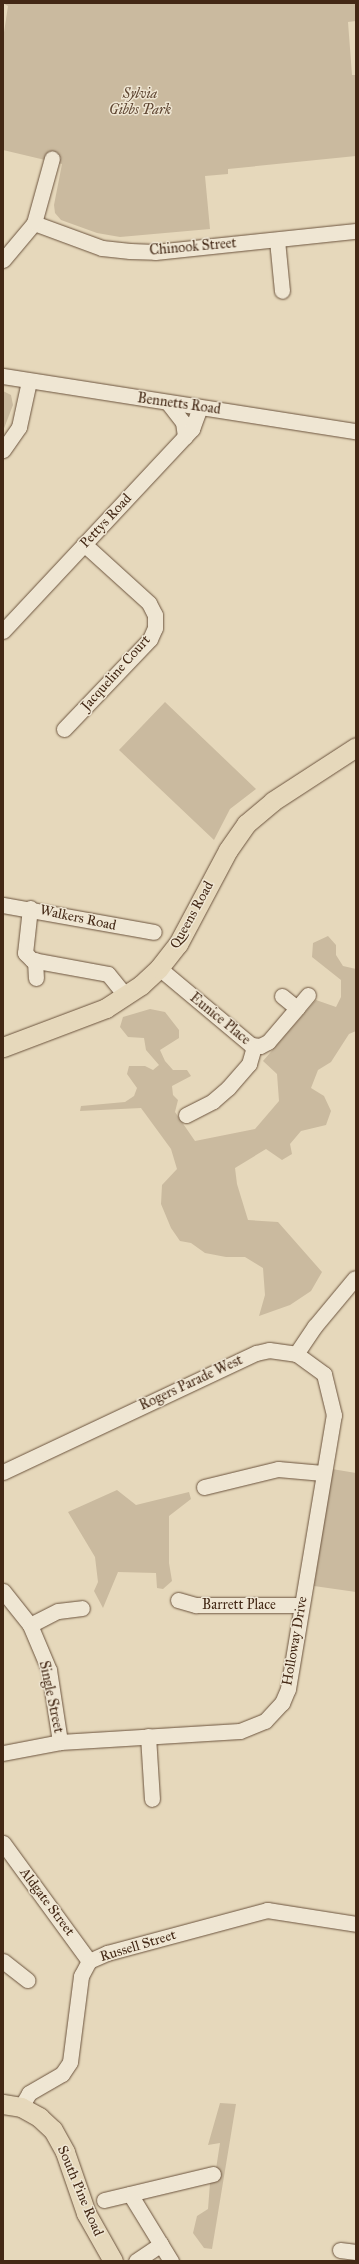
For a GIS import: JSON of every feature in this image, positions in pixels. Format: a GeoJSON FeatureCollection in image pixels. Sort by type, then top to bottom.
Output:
{"type":"FeatureCollection","features":[{"type":"Feature","properties":{"kind":"main road","name":"Queens Road"},"geometry":{"type":"LineString","coordinates":[[3,1047],[90,1014],[126,996],[159,968],[178,944],[228,850],[246,824],[273,801],[356,747]]}},
{"type":"Feature","properties":{"kind":"main road","name":"South Pine Road"},"geometry":{"type":"LineString","coordinates":[[12,2105],[39,2117],[53,2130],[65,2152],[86,2212],[113,2261]]}},
{"type":"Feature","properties":{"kind":"street"},"geometry":{"type":"LineString","coordinates":[[3,260],[34,223],[52,158]]}},
{"type":"Feature","properties":{"kind":"street","name":"Chinook Street"},"geometry":{"type":"LineString","coordinates":[[34,223],[102,248],[155,252],[356,231]]}},
{"type":"Feature","properties":{"kind":"street"},"geometry":{"type":"LineString","coordinates":[[277,240],[282,291]]}},
{"type":"Feature","properties":{"kind":"street","name":"Bennetts Road"},"geometry":{"type":"LineString","coordinates":[[3,376],[168,403],[356,431]]}},
{"type":"Feature","properties":{"kind":"street"},"geometry":{"type":"LineString","coordinates":[[3,450],[19,427],[29,381]]}},
{"type":"Feature","properties":{"kind":"street"},"geometry":{"type":"LineString","coordinates":[[168,403],[183,422],[185,437]]}},
{"type":"Feature","properties":{"kind":"street","name":"Pettys Road"},"geometry":{"type":"LineString","coordinates":[[3,631],[185,437],[198,420],[200,407]]}},
{"type":"Feature","properties":{"kind":"street","name":"Jacqueline Court"},"geometry":{"type":"LineString","coordinates":[[64,729],[150,639],[155,628],[155,615],[149,603],[84,544]]}},
{"type":"Feature","properties":{"kind":"street","name":"Walkers Road"},"geometry":{"type":"LineString","coordinates":[[3,905],[30,908],[103,924],[154,932]]}},
{"type":"Feature","properties":{"kind":"street"},"geometry":{"type":"LineString","coordinates":[[30,908],[24,953],[35,960],[108,974],[126,996]]}},
{"type":"Feature","properties":{"kind":"street"},"geometry":{"type":"LineString","coordinates":[[35,960],[36,978]]}},
{"type":"Feature","properties":{"kind":"street","name":"Eunice Place"},"geometry":{"type":"LineString","coordinates":[[159,968],[243,1041],[254,1046],[268,1042],[308,995]]}},
{"type":"Feature","properties":{"kind":"street"},"geometry":{"type":"LineString","coordinates":[[282,996],[297,1008]]}},
{"type":"Feature","properties":{"kind":"street"},"geometry":{"type":"LineString","coordinates":[[186,1116],[214,1101],[228,1088],[249,1064],[254,1046]]}},
{"type":"Feature","properties":{"kind":"street"},"geometry":{"type":"LineString","coordinates":[[296,1354],[315,1326],[355,1278]]}},
{"type":"Feature","properties":{"kind":"street","name":"Rogers Parade West"},"geometry":{"type":"LineString","coordinates":[[3,1472],[256,1353],[269,1350],[296,1354]]}},
{"type":"Feature","properties":{"kind":"street","name":"Holloway Drive"},"geometry":{"type":"LineString","coordinates":[[3,1753],[60,1742],[240,1731],[265,1721],[282,1703],[288,1689],[334,1407],[324,1374],[296,1354]]}},
{"type":"Feature","properties":{"kind":"street"},"geometry":{"type":"LineString","coordinates":[[204,1487],[278,1469],[323,1473]]}},
{"type":"Feature","properties":{"kind":"street","name":"Single Street"},"geometry":{"type":"LineString","coordinates":[[3,1591],[30,1625],[48,1670],[60,1742]]}},
{"type":"Feature","properties":{"kind":"street","name":"Barrett Place"},"geometry":{"type":"LineString","coordinates":[[178,1600],[196,1605],[301,1605]]}},
{"type":"Feature","properties":{"kind":"street"},"geometry":{"type":"LineString","coordinates":[[30,1625],[58,1611],[82,1608]]}},
{"type":"Feature","properties":{"kind":"street"},"geometry":{"type":"LineString","coordinates":[[148,1736],[152,1799]]}},
{"type":"Feature","properties":{"kind":"street","name":"Aldgate Street"},"geometry":{"type":"LineString","coordinates":[[5,1852],[89,1961]]}},
{"type":"Feature","properties":{"kind":"street","name":"Russell Street"},"geometry":{"type":"LineString","coordinates":[[12,2105],[62,2074],[70,2062],[82,1976],[89,1961],[107,1953],[267,1910],[356,1924]]}},
{"type":"Feature","properties":{"kind":"street"},"geometry":{"type":"LineString","coordinates":[[3,1961],[27,1980]]}},
{"type":"Feature","properties":{"kind":"street"},"geometry":{"type":"LineString","coordinates":[[104,2200],[213,2174]]}},
{"type":"Feature","properties":{"kind":"street"},"geometry":{"type":"LineString","coordinates":[[130,2194],[172,2261]]}},
{"type":"Feature","properties":{"kind":"street"},"geometry":{"type":"LineString","coordinates":[[136,2261],[161,2244]]}},
{"type":"Feature","properties":{"kind":"street"},"geometry":{"type":"LineString","coordinates":[[340,2250],[356,2252]]}},
{"type":"Feature","properties":{"kind":"green space","name":"Sylvia Gibbs Park"},"geometry":{"type":"Polygon","coordinates":[[[3,3],[356,3],[356,21],[348,22],[352,75],[356,75],[356,156],[228,169],[228,174],[205,176],[210,229],[120,237],[97,233],[61,220],[55,213],[54,205],[62,164],[3,150],[3,39],[8,6],[3,3]]]}},
{"type":"Feature","properties":{"kind":"green space"},"geometry":{"type":"Polygon","coordinates":[[[3,391],[11,395],[13,405],[3,431],[3,391]]]}},
{"type":"Feature","properties":{"kind":"green space"},"geometry":{"type":"Polygon","coordinates":[[[165,702],[256,789],[230,809],[214,840],[119,750],[165,702]]]}},
{"type":"Feature","properties":{"kind":"green space"},"geometry":{"type":"Polygon","coordinates":[[[328,936],[336,945],[336,955],[343,966],[356,969],[356,1031],[349,1034],[331,1062],[318,1070],[311,1088],[324,1096],[331,1111],[326,1125],[301,1131],[290,1144],[292,1154],[282,1160],[266,1149],[235,1168],[237,1184],[248,1220],[278,1222],[322,1272],[311,1291],[290,1305],[259,1316],[265,1295],[263,1268],[245,1257],[226,1257],[205,1253],[191,1243],[180,1241],[171,1228],[161,1204],[162,1185],[177,1169],[171,1149],[141,1108],[80,1111],[81,1106],[125,1102],[134,1096],[137,1088],[127,1074],[129,1066],[145,1066],[153,1070],[159,1065],[146,1050],[144,1038],[128,1037],[120,1027],[123,1017],[150,1009],[165,1012],[179,1030],[179,1038],[160,1050],[165,1061],[173,1070],[187,1070],[191,1076],[172,1086],[173,1095],[178,1100],[175,1112],[195,1141],[255,1129],[279,1101],[277,1074],[263,1061],[316,1000],[336,1007],[341,997],[341,980],[312,957],[313,943],[328,936]]]}},
{"type":"Feature","properties":{"kind":"green space"},"geometry":{"type":"Polygon","coordinates":[[[332,1469],[356,1473],[356,1592],[314,1586],[332,1469]]]}},
{"type":"Feature","properties":{"kind":"green space"},"geometry":{"type":"Polygon","coordinates":[[[117,1490],[136,1505],[189,1492],[191,1499],[169,1516],[169,1563],[172,1581],[163,1589],[157,1588],[156,1573],[118,1572],[103,1608],[94,1591],[98,1582],[95,1557],[68,1512],[117,1490]]]}},
{"type":"Feature","properties":{"kind":"green space"},"geometry":{"type":"Polygon","coordinates":[[[220,2103],[236,2104],[212,2249],[204,2248],[193,2233],[197,2216],[208,2209],[210,2183],[214,2182],[220,2143],[208,2145],[220,2103]]]}}]}
